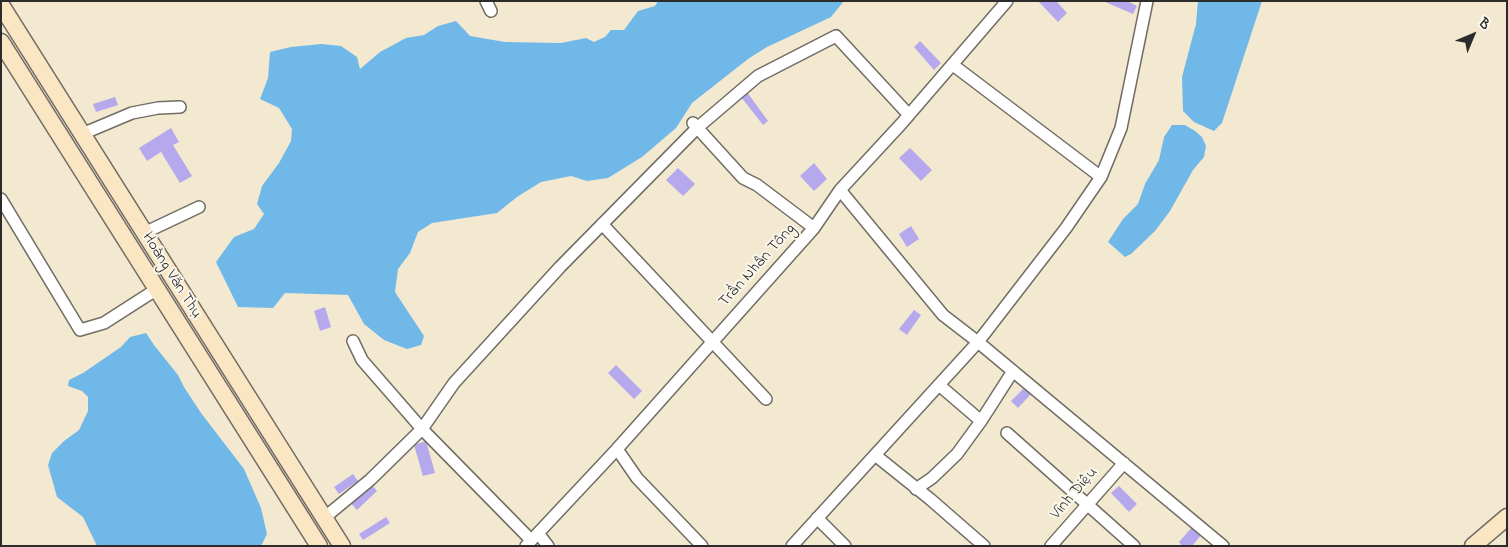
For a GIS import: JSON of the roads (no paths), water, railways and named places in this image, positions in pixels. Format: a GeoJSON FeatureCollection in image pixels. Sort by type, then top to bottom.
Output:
{"type":"FeatureCollection","features":[{"type":"Feature","properties":{"kind":"main road","name":"Hoàng Văn Thụ"},"geometry":{"type":"LineString","coordinates":[[1,5],[342,546]]}},
{"type":"Feature","properties":{"kind":"main road","name":"Hoàng Văn Thụ"},"geometry":{"type":"LineString","coordinates":[[1,42],[319,546]]}},
{"type":"Feature","properties":{"kind":"main road"},"geometry":{"type":"LineString","coordinates":[[13,61],[30,50]]}},
{"type":"Feature","properties":{"kind":"main road"},"geometry":{"type":"LineString","coordinates":[[250,437],[267,427]]}},
{"type":"Feature","properties":{"kind":"main road"},"geometry":{"type":"LineString","coordinates":[[1474,546],[1507,517]]}},
{"type":"Feature","properties":{"kind":"street","name":"Trần Nhân Tông"},"geometry":{"type":"LineString","coordinates":[[532,539],[617,449],[814,228],[840,190],[909,115],[1007,1]]}},
{"type":"Feature","properties":{"kind":"street"},"geometry":{"type":"LineString","coordinates":[[792,546],[978,342],[1066,228],[1101,177],[1121,128],[1147,1]]}},
{"type":"Feature","properties":{"kind":"street"},"geometry":{"type":"LineString","coordinates":[[324,518],[370,480],[422,429],[454,383],[560,267],[695,125],[758,76],[836,36],[909,115]]}},
{"type":"Feature","properties":{"kind":"street"},"geometry":{"type":"LineString","coordinates":[[953,65],[1101,177]]}},
{"type":"Feature","properties":{"kind":"street"},"geometry":{"type":"LineString","coordinates":[[82,134],[132,113],[158,108],[180,107]]}},
{"type":"Feature","properties":{"kind":"street"},"geometry":{"type":"LineString","coordinates":[[695,125],[744,178],[757,185],[814,228]]}},
{"type":"Feature","properties":{"kind":"street"},"geometry":{"type":"LineString","coordinates":[[840,190],[943,315],[1013,370],[1223,546]]}},
{"type":"Feature","properties":{"kind":"street"},"geometry":{"type":"LineString","coordinates":[[1,199],[80,330],[104,323],[157,288]]}},
{"type":"Feature","properties":{"kind":"street"},"geometry":{"type":"LineString","coordinates":[[144,234],[199,207]]}},
{"type":"Feature","properties":{"kind":"street"},"geometry":{"type":"LineString","coordinates":[[602,224],[766,399]]}},
{"type":"Feature","properties":{"kind":"street"},"geometry":{"type":"LineString","coordinates":[[353,341],[362,360],[422,429],[532,539],[548,546]]}},
{"type":"Feature","properties":{"kind":"street"},"geometry":{"type":"LineString","coordinates":[[916,489],[932,478],[957,454],[981,421],[1013,370]]}},
{"type":"Feature","properties":{"kind":"street"},"geometry":{"type":"LineString","coordinates":[[939,385],[981,421]]}},
{"type":"Feature","properties":{"kind":"street"},"geometry":{"type":"LineString","coordinates":[[1007,433],[1134,546]]}},
{"type":"Feature","properties":{"kind":"street"},"geometry":{"type":"LineString","coordinates":[[617,449],[638,478],[702,546]]}},
{"type":"Feature","properties":{"kind":"street"},"geometry":{"type":"LineString","coordinates":[[874,456],[984,546]]}},
{"type":"Feature","properties":{"kind":"street","name":"Vĩnh Diệu"},"geometry":{"type":"LineString","coordinates":[[1051,546],[1124,463]]}},
{"type":"Feature","properties":{"kind":"street"},"geometry":{"type":"LineString","coordinates":[[817,518],[845,546]]}},
{"type":"Feature","properties":{"kind":"water"},"geometry":{"type":"Polygon","coordinates":[[[658,1],[844,1],[831,17],[767,47],[748,59],[692,103],[676,128],[642,157],[608,178],[587,181],[571,176],[541,182],[517,197],[497,213],[432,223],[418,232],[410,253],[398,269],[395,292],[424,336],[421,345],[407,349],[384,340],[364,324],[348,295],[285,293],[273,308],[238,307],[216,262],[234,237],[254,229],[264,214],[257,204],[262,186],[279,163],[291,141],[292,129],[279,108],[260,99],[268,78],[270,52],[291,47],[321,44],[341,46],[357,57],[360,69],[380,52],[406,38],[424,35],[438,26],[456,21],[470,36],[505,42],[561,43],[586,38],[594,42],[605,37],[611,30],[624,30],[638,11],[655,6],[658,1]]]}},
{"type":"Feature","properties":{"kind":"water"},"geometry":{"type":"Polygon","coordinates":[[[1198,1],[1262,1],[1222,123],[1214,131],[1194,122],[1183,111],[1182,77],[1196,24],[1198,1]]]}},
{"type":"Feature","properties":{"kind":"water"},"geometry":{"type":"Polygon","coordinates":[[[1172,125],[1185,125],[1202,137],[1206,146],[1204,157],[1193,170],[1170,211],[1155,231],[1131,254],[1125,257],[1108,242],[1123,219],[1138,204],[1145,184],[1159,160],[1164,137],[1172,125]]]}},
{"type":"Feature","properties":{"kind":"water"},"geometry":{"type":"Polygon","coordinates":[[[146,333],[178,375],[201,413],[244,469],[261,508],[267,534],[261,546],[97,546],[83,517],[57,497],[48,465],[52,453],[79,430],[88,411],[88,397],[82,391],[68,386],[69,380],[83,373],[121,347],[130,337],[146,333]]]}}]}
